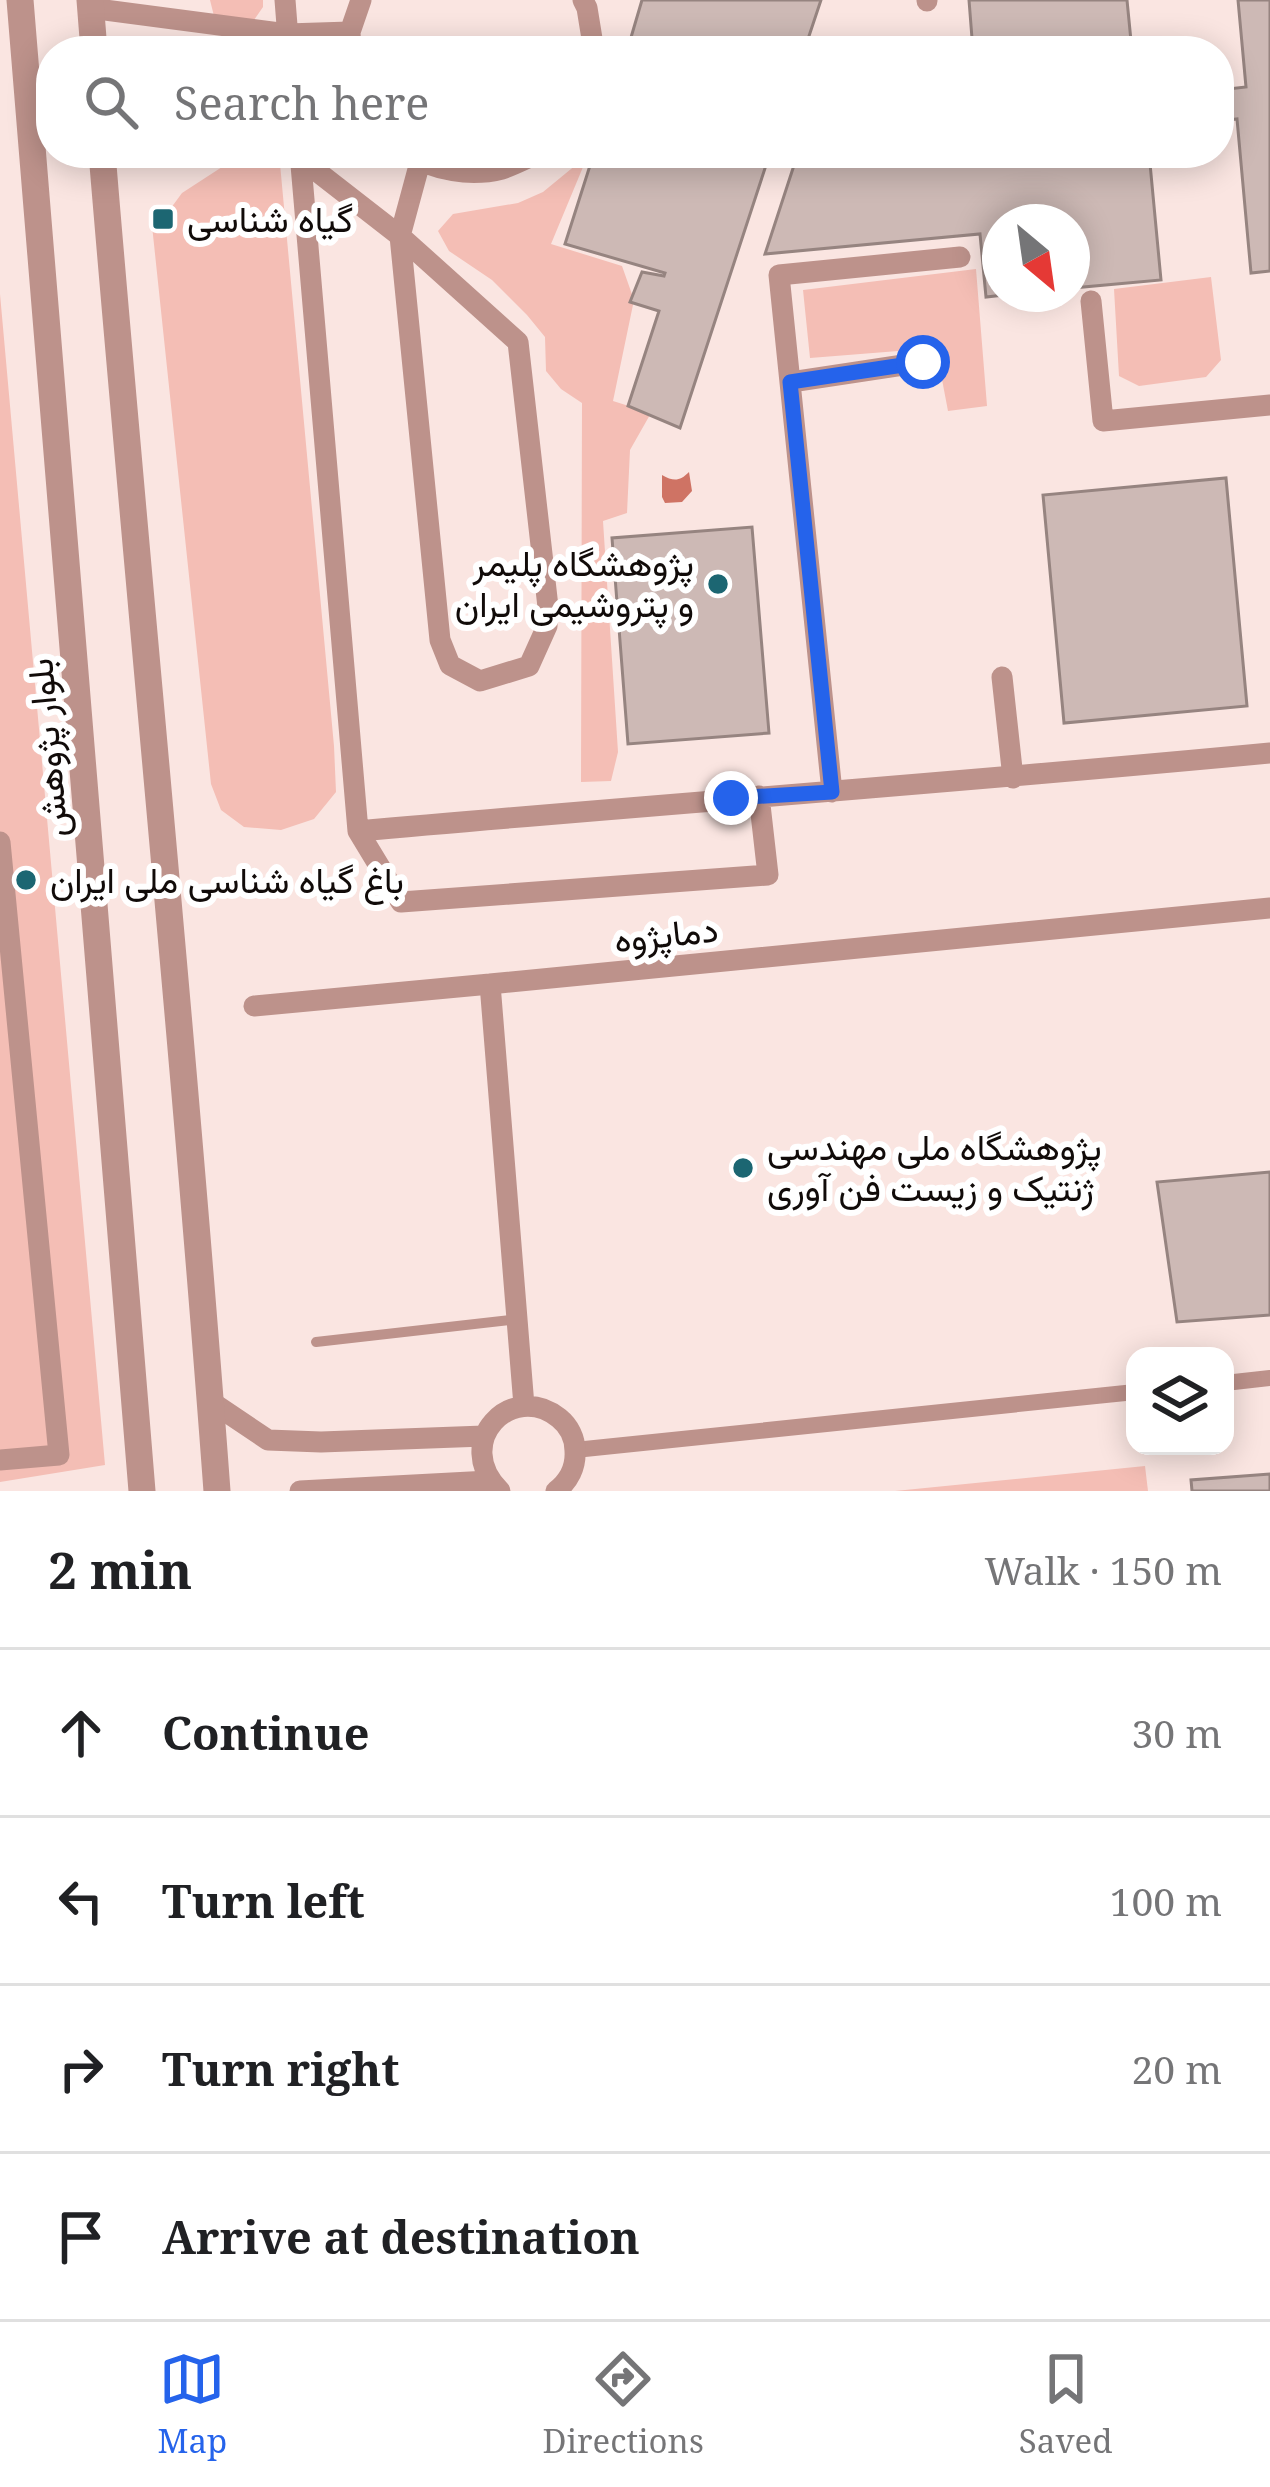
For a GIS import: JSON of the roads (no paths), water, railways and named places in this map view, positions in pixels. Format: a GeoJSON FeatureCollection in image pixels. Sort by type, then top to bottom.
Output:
{"type":"FeatureCollection","features":[{"type":"Feature","properties":{"kind":"street","name":"بلوار پژوهش"},"geometry":{"type":"LineString","coordinates":[[20,0],[142,1491]]}},
{"type":"Feature","properties":{"kind":"street"},"geometry":{"type":"LineString","coordinates":[[285,0],[288,36]]}},
{"type":"Feature","properties":{"kind":"street"},"geometry":{"type":"LineString","coordinates":[[352,36],[361,0]]}},
{"type":"Feature","properties":{"kind":"street"},"geometry":{"type":"LineString","coordinates":[[583,0],[592,36]]}},
{"type":"Feature","properties":{"kind":"street"},"geometry":{"type":"LineString","coordinates":[[93,36],[90,4],[252,36]]}},
{"type":"Feature","properties":{"kind":"street"},"geometry":{"type":"LineString","coordinates":[[103,168],[217,1491]]}},
{"type":"Feature","properties":{"kind":"street"},"geometry":{"type":"LineString","coordinates":[[302,168],[358,831],[401,902],[768,875],[759,796]]}},
{"type":"Feature","properties":{"kind":"street"},"geometry":{"type":"LineString","coordinates":[[316,168],[400,236],[518,342],[547,626],[529,666],[480,681],[450,665],[440,640],[400,236],[412,168]]}},
{"type":"Feature","properties":{"kind":"street"},"geometry":{"type":"LineString","coordinates":[[448,168],[460,172],[503,168]]}},
{"type":"Feature","properties":{"kind":"street"},"geometry":{"type":"LineString","coordinates":[[832,792],[779,275],[960,257]]}},
{"type":"Feature","properties":{"kind":"street"},"geometry":{"type":"LineString","coordinates":[[1091,302],[1103,422],[1270,405]]}},
{"type":"Feature","properties":{"kind":"street"},"geometry":{"type":"LineString","coordinates":[[790,382],[923,362]]}},
{"type":"Feature","properties":{"kind":"street"},"geometry":{"type":"LineString","coordinates":[[1002,677],[1013,778]]}},
{"type":"Feature","properties":{"kind":"street"},"geometry":{"type":"LineString","coordinates":[[358,831],[1270,754]]}},
{"type":"Feature","properties":{"kind":"street"},"geometry":{"type":"LineString","coordinates":[[0,842],[59,1455],[0,1460]]}},
{"type":"Feature","properties":{"kind":"street","name":"دماپژوه"},"geometry":{"type":"LineString","coordinates":[[254,1006],[1270,908]]}},
{"type":"Feature","properties":{"kind":"street"},"geometry":{"type":"LineString","coordinates":[[490,984],[524,1406]]}},
{"type":"Feature","properties":{"kind":"street"},"geometry":{"type":"LineString","coordinates":[[1234,1382],[1270,1378]]}},
{"type":"Feature","properties":{"kind":"street"},"geometry":{"type":"LineString","coordinates":[[575,1450],[1126,1393]]}},
{"type":"Feature","properties":{"kind":"street"},"geometry":{"type":"LineString","coordinates":[[210,1401],[268,1440],[484,1436]]}},
{"type":"Feature","properties":{"kind":"street"},"geometry":{"type":"LineString","coordinates":[[494,1486],[482,1467],[484,1436],[507,1411],[540,1407],[555,1414],[574,1440],[572,1473],[556,1491]]}},
{"type":"Feature","properties":{"kind":"street"},"geometry":{"type":"LineString","coordinates":[[129,1491],[141,1462]]}},
{"type":"Feature","properties":{"kind":"street"},"geometry":{"type":"LineString","coordinates":[[299,1491],[494,1486]]}},
{"type":"Feature","properties":{"kind":"lane"},"geometry":{"type":"LineString","coordinates":[[316,1342],[518,1319]]}},
{"type":"Feature","properties":{"kind":"place","name":"گیاه شناسی"},"geometry":{"type":"Point","coordinates":[163,219]}},
{"type":"Feature","properties":{"kind":"place","name":"پژوهشگاه پلیمر و پتروشیمی ایران"},"geometry":{"type":"Point","coordinates":[718,584]}},
{"type":"Feature","properties":{"kind":"place","name":"باغ گیاه‌ شناسی ملی ایران"},"geometry":{"type":"Point","coordinates":[26,880]}},
{"type":"Feature","properties":{"kind":"place","name":"پژوهشگاه ملی مهندسی ژنتیک و زیست فن آوری"},"geometry":{"type":"Point","coordinates":[743,1168]}}]}
